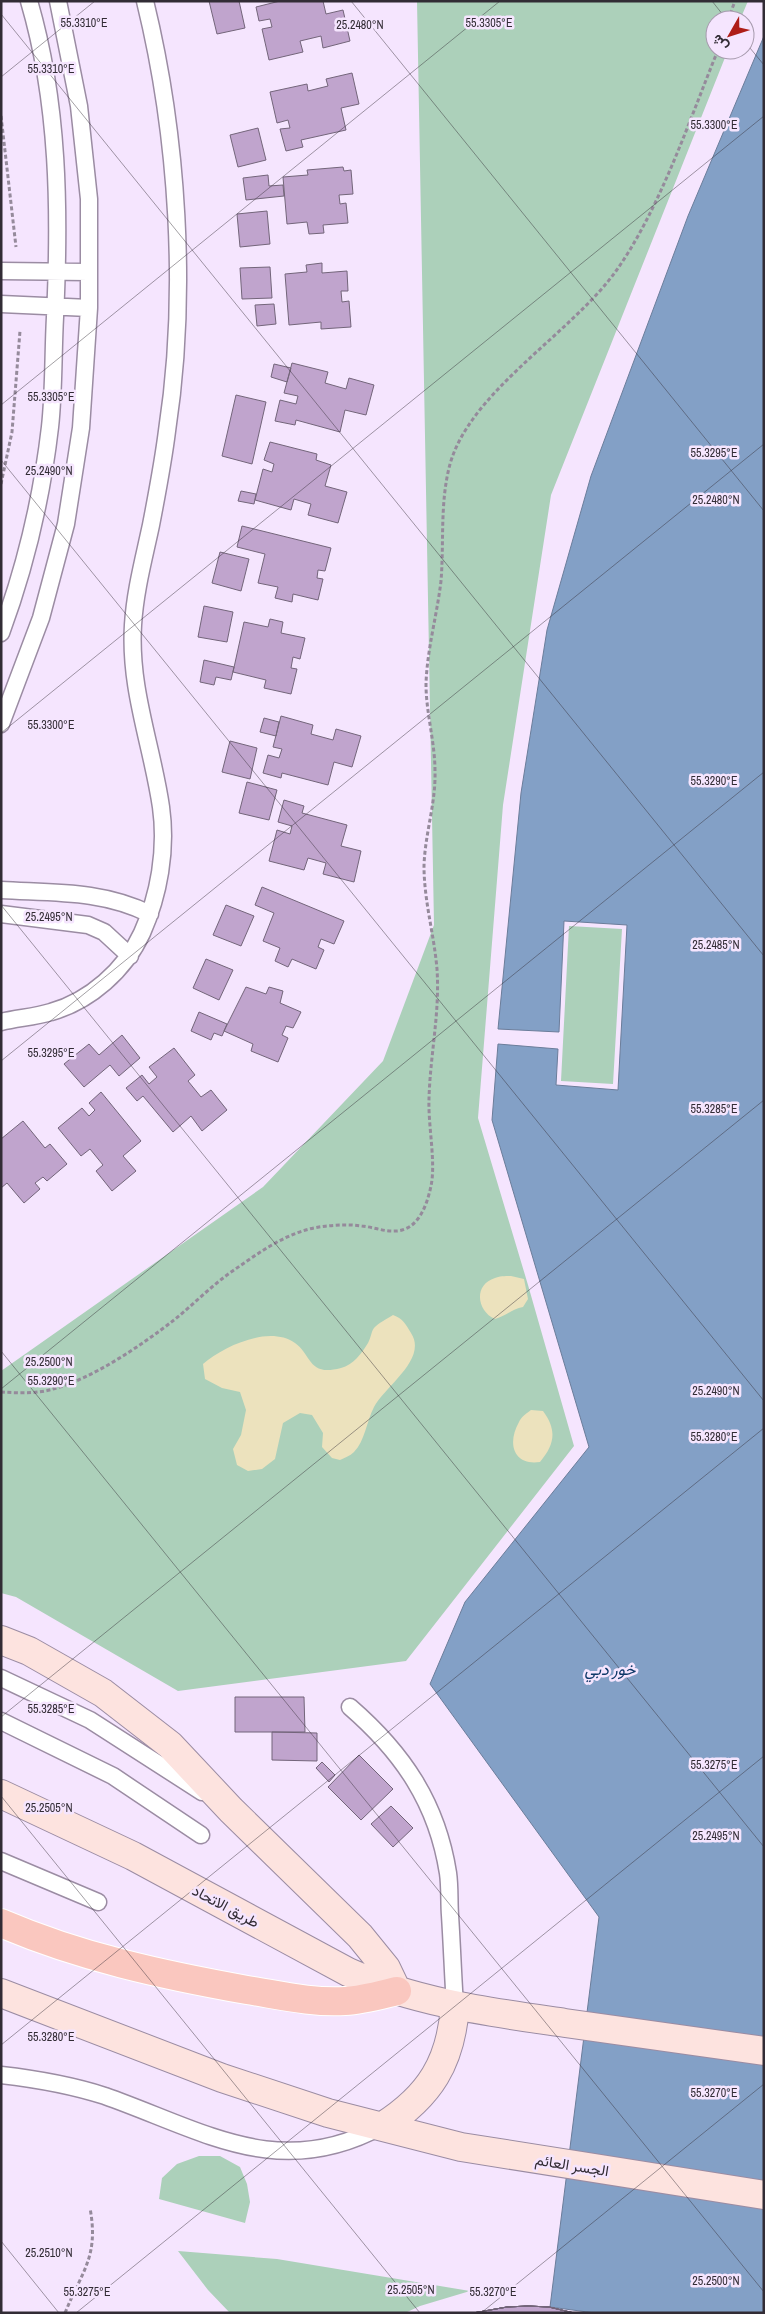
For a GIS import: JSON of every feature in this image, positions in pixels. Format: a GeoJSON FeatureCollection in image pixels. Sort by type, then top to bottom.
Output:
{"type":"FeatureCollection","features":[{"type":"Feature","properties":{"kind":"main road"},"geometry":{"type":"LineString","coordinates":[[1,1640],[28,1651],[102,1693],[170,1745],[232,1810],[360,1936],[386,1968],[397,1991],[371,1998],[317,2001],[210,1983],[110,1961],[61,1946],[1,1923]]}},
{"type":"Feature","properties":{"kind":"main road","name":"طريق الاتحاد"},"geometry":{"type":"LineString","coordinates":[[1,1794],[133,1856],[348,1972],[397,1991],[455,2006]]}},
{"type":"Feature","properties":{"kind":"main road"},"geometry":{"type":"LineString","coordinates":[[1,1993],[222,2078],[328,2112],[383,2126],[421,2096],[436,2076],[447,2055],[453,2031],[455,2006],[764,2051]]}},
{"type":"Feature","properties":{"kind":"main road","name":"الجسر العائم"},"geometry":{"type":"LineString","coordinates":[[383,2126],[469,2148],[764,2195]]}},
{"type":"Feature","properties":{"kind":"lane"},"geometry":{"type":"LineString","coordinates":[[1,634],[33,522],[50,427],[56,306],[58,197],[50,105],[29,1]]}},
{"type":"Feature","properties":{"kind":"lane"},"geometry":{"type":"LineString","coordinates":[[1,724],[41,618],[66,524],[81,428],[89,308],[89,199],[79,106],[58,1]]}},
{"type":"Feature","properties":{"kind":"lane"},"geometry":{"type":"LineString","coordinates":[[1,1022],[51,1012],[81,1000],[107,980],[130,956],[150,914],[159,879],[163,844],[161,809],[133,675],[133,625],[139,575],[151,526],[168,428],[176,330],[177,231],[169,132],[153,34],[145,1]]}},
{"type":"Feature","properties":{"kind":"lane"},"geometry":{"type":"LineString","coordinates":[[1,271],[88,272]]}},
{"type":"Feature","properties":{"kind":"lane"},"geometry":{"type":"LineString","coordinates":[[1,304],[89,308]]}},
{"type":"Feature","properties":{"kind":"lane"},"geometry":{"type":"LineString","coordinates":[[1,890],[98,895],[134,906],[150,914]]}},
{"type":"Feature","properties":{"kind":"lane"},"geometry":{"type":"LineString","coordinates":[[1,914],[88,925],[104,932],[130,956]]}},
{"type":"Feature","properties":{"kind":"lane"},"geometry":{"type":"LineString","coordinates":[[1,1678],[90,1720],[232,1810]]}},
{"type":"Feature","properties":{"kind":"lane"},"geometry":{"type":"LineString","coordinates":[[350,1707],[375,1729],[397,1754],[416,1781],[431,1810],[441,1842],[448,1875],[455,2006]]}},
{"type":"Feature","properties":{"kind":"lane"},"geometry":{"type":"LineString","coordinates":[[1,1721],[113,1776],[201,1835]]}},
{"type":"Feature","properties":{"kind":"lane"},"geometry":{"type":"LineString","coordinates":[[1,1861],[98,1902]]}},
{"type":"Feature","properties":{"kind":"lane"},"geometry":{"type":"LineString","coordinates":[[1,2075],[69,2086],[104,2096],[186,2128],[246,2146],[274,2151],[302,2152],[330,2148],[358,2139],[383,2126]]}},
{"type":"Feature","properties":{"kind":"path"},"geometry":{"type":"LineString","coordinates":[[1,1392],[19,1393],[53,1389],[117,1359],[148,1339],[230,1272],[290,1235],[338,1224],[397,1231],[408,1228],[422,1213],[432,1176],[429,1101],[437,1005],[437,970],[426,901],[424,866],[427,830],[434,795],[435,771],[434,748],[426,702],[426,682],[440,585],[444,498],[449,466],[461,436],[480,410],[502,386],[586,308],[615,272],[640,233],[656,199],[714,60]]}},
{"type":"Feature","properties":{"kind":"path"},"geometry":{"type":"LineString","coordinates":[[65,2313],[90,2260],[93,2243],[90,2208]]}},
{"type":"Feature","properties":{"kind":"green space"},"geometry":{"type":"Polygon","coordinates":[[[417,1],[748,1],[744,10],[705,10],[705,60],[724,60],[551,495],[503,805],[478,1118],[574,1446],[406,1661],[178,1691],[16,1597],[1,1593],[1,1371],[263,1187],[383,1061],[434,925],[417,1]]]}},
{"type":"Feature","properties":{"kind":"green space"},"geometry":{"type":"Polygon","coordinates":[[[569,926],[622,929],[613,1084],[561,1081],[569,926]]]}},
{"type":"Feature","properties":{"kind":"green space"},"geometry":{"type":"Polygon","coordinates":[[[199,2156],[220,2156],[240,2167],[247,2184],[250,2202],[245,2223],[159,2199],[162,2178],[177,2164],[199,2156]]]}},
{"type":"Feature","properties":{"kind":"green space"},"geometry":{"type":"Polygon","coordinates":[[[178,2251],[277,2259],[470,2291],[420,2306],[405,2313],[230,2313],[208,2290],[178,2251]]]}},
{"type":"Feature","properties":{"kind":"sand"},"geometry":{"type":"Polygon","coordinates":[[[511,1276],[524,1279],[528,1299],[523,1307],[495,1319],[484,1310],[481,1304],[480,1298],[483,1286],[488,1281],[498,1277],[511,1276]]]}},
{"type":"Feature","properties":{"kind":"sand"},"geometry":{"type":"Polygon","coordinates":[[[393,1315],[404,1322],[411,1333],[415,1343],[414,1353],[403,1372],[374,1407],[361,1442],[354,1452],[340,1460],[332,1458],[322,1447],[323,1433],[312,1415],[300,1413],[283,1423],[275,1459],[262,1469],[248,1471],[237,1465],[233,1449],[241,1435],[246,1410],[240,1392],[222,1388],[205,1379],[203,1364],[234,1345],[260,1337],[273,1336],[295,1343],[316,1367],[322,1370],[341,1368],[360,1355],[376,1326],[393,1315]]]}},
{"type":"Feature","properties":{"kind":"sand"},"geometry":{"type":"Polygon","coordinates":[[[531,1410],[543,1411],[551,1424],[551,1443],[540,1462],[531,1462],[518,1457],[513,1445],[515,1430],[520,1420],[531,1410]]]}},
{"type":"Feature","properties":{"kind":"water","name":"خور دبي"},"geometry":{"type":"Polygon","coordinates":[[[764,36],[764,2313],[595,2313],[550,2307],[599,1917],[430,1684],[465,1602],[589,1447],[492,1120],[498,1044],[558,1049],[556,1085],[618,1090],[627,925],[564,921],[559,1032],[498,1029],[521,793],[547,630],[591,476],[688,216],[764,36]]]}},
{"type":"Feature","properties":{"kind":"building"},"geometry":{"type":"Polygon","coordinates":[[[209,1],[239,1],[245,28],[217,34],[209,1]]]}},
{"type":"Feature","properties":{"kind":"building"},"geometry":{"type":"Polygon","coordinates":[[[280,1],[323,1],[326,14],[343,10],[350,41],[323,48],[321,36],[300,41],[303,52],[269,60],[262,29],[272,27],[270,19],[259,21],[256,7],[280,1]]]}},
{"type":"Feature","properties":{"kind":"building"},"geometry":{"type":"Polygon","coordinates":[[[352,73],[359,104],[341,108],[346,130],[301,140],[303,147],[286,151],[280,129],[290,128],[288,120],[277,123],[270,92],[307,84],[308,91],[328,86],[326,79],[352,73]]]}},
{"type":"Feature","properties":{"kind":"building"},"geometry":{"type":"Polygon","coordinates":[[[258,128],[266,160],[238,167],[230,135],[258,128]]]}},
{"type":"Feature","properties":{"kind":"building"},"geometry":{"type":"Polygon","coordinates":[[[343,167],[344,171],[351,170],[353,194],[339,195],[340,204],[346,203],[348,223],[323,225],[324,233],[309,234],[307,222],[287,224],[283,177],[308,175],[307,170],[343,167]]]}},
{"type":"Feature","properties":{"kind":"building"},"geometry":{"type":"Polygon","coordinates":[[[268,175],[269,186],[283,185],[284,196],[246,200],[243,178],[268,175]]]}},
{"type":"Feature","properties":{"kind":"building"},"geometry":{"type":"Polygon","coordinates":[[[267,211],[270,244],[240,247],[237,214],[267,211]]]}},
{"type":"Feature","properties":{"kind":"building"},"geometry":{"type":"Polygon","coordinates":[[[322,263],[322,273],[347,271],[348,291],[341,291],[342,302],[349,301],[351,327],[321,329],[321,322],[289,325],[285,274],[307,272],[306,265],[322,263]]]}},
{"type":"Feature","properties":{"kind":"building"},"geometry":{"type":"Polygon","coordinates":[[[270,267],[272,298],[242,299],[240,268],[270,267]]]}},
{"type":"Feature","properties":{"kind":"building"},"geometry":{"type":"Polygon","coordinates":[[[274,304],[276,324],[257,326],[255,305],[274,304]]]}},
{"type":"Feature","properties":{"kind":"building"},"geometry":{"type":"Polygon","coordinates":[[[292,363],[328,372],[325,383],[346,389],[349,378],[374,385],[366,415],[345,410],[340,432],[296,420],[295,425],[275,421],[280,400],[296,404],[298,396],[284,393],[292,363]]]}},
{"type":"Feature","properties":{"kind":"building"},"geometry":{"type":"Polygon","coordinates":[[[274,364],[291,368],[287,382],[271,377],[274,364]]]}},
{"type":"Feature","properties":{"kind":"building"},"geometry":{"type":"Polygon","coordinates":[[[236,395],[266,402],[252,464],[222,456],[236,395]]]}},
{"type":"Feature","properties":{"kind":"building"},"geometry":{"type":"Polygon","coordinates":[[[270,442],[317,454],[316,460],[331,465],[325,486],[347,492],[338,523],[308,515],[311,504],[294,499],[291,510],[255,500],[263,469],[272,472],[274,464],[264,460],[270,442]]]}},
{"type":"Feature","properties":{"kind":"building"},"geometry":{"type":"Polygon","coordinates":[[[241,491],[256,494],[254,504],[238,501],[241,491]]]}},
{"type":"Feature","properties":{"kind":"building"},"geometry":{"type":"Polygon","coordinates":[[[242,526],[331,548],[325,571],[318,570],[317,578],[323,579],[318,600],[293,594],[292,602],[275,598],[278,587],[258,583],[265,554],[237,547],[242,526]]]}},
{"type":"Feature","properties":{"kind":"building"},"geometry":{"type":"Polygon","coordinates":[[[220,552],[249,559],[241,591],[212,583],[220,552]]]}},
{"type":"Feature","properties":{"kind":"building"},"geometry":{"type":"Polygon","coordinates":[[[204,606],[233,612],[227,642],[198,637],[204,606]]]}},
{"type":"Feature","properties":{"kind":"building"},"geometry":{"type":"Polygon","coordinates":[[[270,619],[283,622],[281,633],[305,638],[300,659],[293,657],[291,668],[297,669],[291,694],[264,688],[266,680],[233,672],[244,622],[268,627],[270,619]]]}},
{"type":"Feature","properties":{"kind":"building"},"geometry":{"type":"Polygon","coordinates":[[[204,660],[234,667],[231,680],[216,677],[214,685],[200,682],[204,660]]]}},
{"type":"Feature","properties":{"kind":"building"},"geometry":{"type":"Polygon","coordinates":[[[281,716],[313,725],[311,734],[333,740],[336,729],[361,736],[352,767],[334,762],[328,785],[282,773],[281,778],[263,773],[268,755],[279,758],[282,749],[273,747],[281,716]]]}},
{"type":"Feature","properties":{"kind":"building"},"geometry":{"type":"Polygon","coordinates":[[[264,718],[279,722],[276,736],[260,732],[264,718]]]}},
{"type":"Feature","properties":{"kind":"building"},"geometry":{"type":"Polygon","coordinates":[[[230,741],[257,748],[250,779],[222,772],[230,741]]]}},
{"type":"Feature","properties":{"kind":"building"},"geometry":{"type":"Polygon","coordinates":[[[247,782],[277,790],[269,820],[239,813],[247,782]]]}},
{"type":"Feature","properties":{"kind":"building"},"geometry":{"type":"Polygon","coordinates":[[[284,800],[304,806],[302,813],[347,825],[341,846],[361,851],[354,882],[323,874],[326,863],[308,858],[304,870],[269,861],[277,830],[290,834],[292,826],[278,822],[284,800]]]}},
{"type":"Feature","properties":{"kind":"building"},"geometry":{"type":"Polygon","coordinates":[[[262,887],[344,921],[334,944],[321,939],[318,947],[324,950],[316,969],[292,959],[288,967],[275,961],[280,948],[263,941],[274,913],[255,905],[262,887]]]}},
{"type":"Feature","properties":{"kind":"building"},"geometry":{"type":"Polygon","coordinates":[[[226,905],[254,916],[241,946],[213,935],[226,905]]]}},
{"type":"Feature","properties":{"kind":"building"},"geometry":{"type":"Polygon","coordinates":[[[206,959],[233,970],[219,1000],[193,988],[206,959]]]}},
{"type":"Feature","properties":{"kind":"building"},"geometry":{"type":"Polygon","coordinates":[[[246,987],[266,994],[269,987],[283,991],[280,1003],[301,1012],[293,1028],[286,1026],[282,1035],[288,1038],[278,1062],[251,1051],[253,1044],[224,1031],[246,987]]]}},
{"type":"Feature","properties":{"kind":"building"},"geometry":{"type":"Polygon","coordinates":[[[199,1012],[227,1024],[222,1036],[214,1033],[211,1040],[191,1031],[199,1012]]]}},
{"type":"Feature","properties":{"kind":"building"},"geometry":{"type":"Polygon","coordinates":[[[122,1035],[140,1058],[119,1076],[110,1065],[84,1087],[64,1064],[89,1044],[99,1055],[122,1035]]]}},
{"type":"Feature","properties":{"kind":"building"},"geometry":{"type":"Polygon","coordinates":[[[174,1048],[195,1075],[188,1081],[201,1097],[211,1090],[227,1110],[202,1131],[191,1116],[173,1132],[143,1096],[137,1101],[126,1088],[142,1075],[149,1084],[157,1077],[149,1067],[174,1048]]]}},
{"type":"Feature","properties":{"kind":"building"},"geometry":{"type":"Polygon","coordinates":[[[101,1092],[141,1141],[123,1156],[136,1171],[112,1191],[96,1171],[103,1165],[90,1149],[81,1156],[58,1128],[82,1108],[89,1116],[95,1110],[89,1103],[101,1092]]]}},
{"type":"Feature","properties":{"kind":"building"},"geometry":{"type":"Polygon","coordinates":[[[23,1121],[45,1148],[50,1144],[67,1164],[47,1181],[43,1177],[35,1183],[40,1189],[24,1203],[7,1183],[1,1188],[1,1139],[23,1121]]]}},
{"type":"Feature","properties":{"kind":"building"},"geometry":{"type":"Polygon","coordinates":[[[235,1697],[304,1697],[305,1732],[235,1732],[235,1697]]]}},
{"type":"Feature","properties":{"kind":"building"},"geometry":{"type":"Polygon","coordinates":[[[272,1732],[317,1733],[317,1761],[272,1760],[272,1732]]]}},
{"type":"Feature","properties":{"kind":"building"},"geometry":{"type":"Polygon","coordinates":[[[359,1755],[393,1789],[361,1820],[328,1787],[359,1755]]]}},
{"type":"Feature","properties":{"kind":"building"},"geometry":{"type":"Polygon","coordinates":[[[322,1762],[335,1775],[329,1782],[316,1768],[322,1762]]]}},
{"type":"Feature","properties":{"kind":"building"},"geometry":{"type":"Polygon","coordinates":[[[391,1806],[413,1828],[393,1847],[371,1824],[391,1806]]]}},
{"type":"Feature","properties":{"kind":"building"},"geometry":{"type":"Polygon","coordinates":[[[507,2307],[549,2307],[574,2313],[473,2313],[507,2307]]]}},
{"type":"Feature","properties":{"kind":"building"},"geometry":{"type":"Polygon","coordinates":[[[507,2307],[549,2307],[574,2313],[473,2313],[507,2307]]]}},
{"type":"Feature","properties":{"kind":"building"},"geometry":{"type":"Polygon","coordinates":[[[507,2307],[549,2307],[574,2313],[473,2313],[507,2307]]]}},
{"type":"Feature","properties":{"kind":"building"},"geometry":{"type":"Polygon","coordinates":[[[507,2307],[549,2307],[574,2313],[473,2313],[507,2307]]]}},
{"type":"Feature","properties":{"kind":"building"},"geometry":{"type":"Polygon","coordinates":[[[507,2307],[549,2307],[574,2313],[473,2313],[507,2307]]]}},
{"type":"Feature","properties":{"kind":"building"},"geometry":{"type":"Polygon","coordinates":[[[507,2307],[549,2307],[574,2313],[473,2313],[507,2307]]]}},
{"type":"Feature","properties":{"kind":"building"},"geometry":{"type":"Polygon","coordinates":[[[507,2307],[549,2307],[574,2313],[473,2313],[507,2307]]]}}]}
